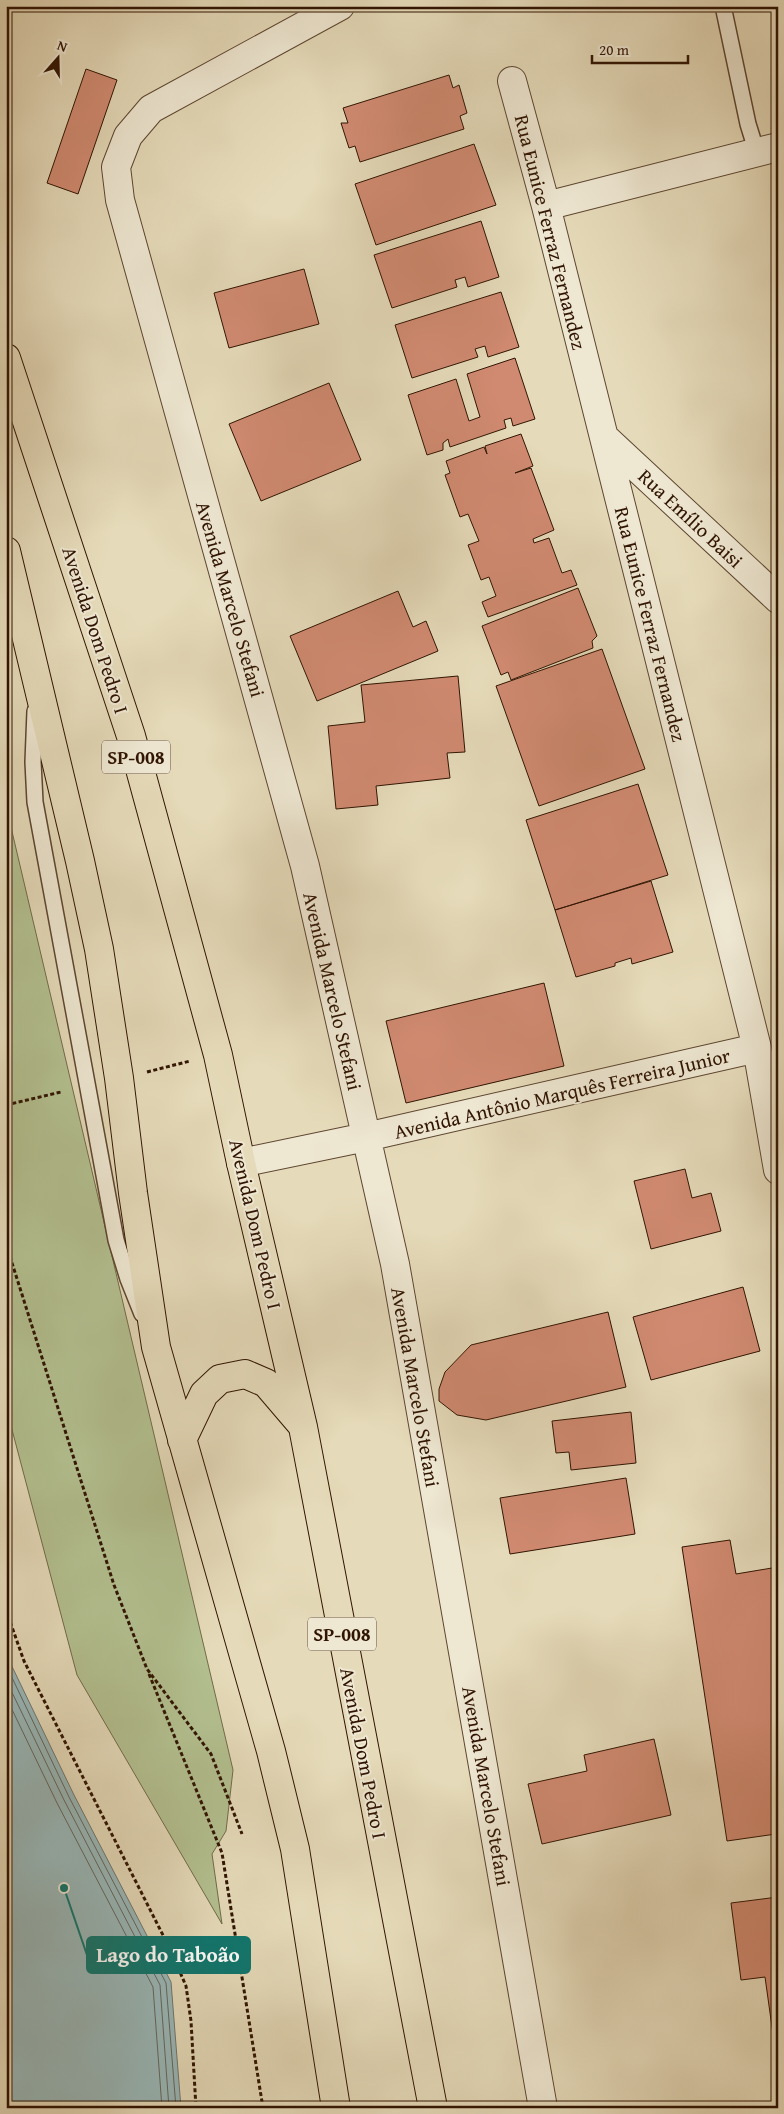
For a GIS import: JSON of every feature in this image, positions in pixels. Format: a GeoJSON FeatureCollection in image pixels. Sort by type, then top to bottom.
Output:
{"type":"FeatureCollection","features":[{"type":"Feature","properties":{"kind":"main road","name":"Avenida Dom Pedro I"},"geometry":{"type":"LineString","coordinates":[[6,358],[130,736],[218,1055],[241,1163],[303,1427],[433,2108]]}},
{"type":"Feature","properties":{"kind":"main road"},"geometry":{"type":"LineString","coordinates":[[6,551],[37,675],[99,949],[120,1078],[133,1193],[156,1347],[271,1752],[295,1849],[336,2108]]}},
{"type":"Feature","properties":{"kind":"main road"},"geometry":{"type":"LineString","coordinates":[[182,1440],[204,1394],[220,1379],[245,1374],[266,1383],[303,1427]]}},
{"type":"Feature","properties":{"kind":"street","name":"Avenida Marcelo Stefani"},"geometry":{"type":"LineString","coordinates":[[340,6],[151,110],[128,136],[116,167],[120,200],[305,866],[394,1264],[543,2108]]}},
{"type":"Feature","properties":{"kind":"street","name":"Rua Eunice Ferraz Fernandez"},"geometry":{"type":"LineString","coordinates":[[512,81],[546,206],[757,1048],[778,1170]]}},
{"type":"Feature","properties":{"kind":"street"},"geometry":{"type":"LineString","coordinates":[[546,206],[768,150]]}},
{"type":"Feature","properties":{"kind":"street","name":"Rua Emílio Baisi"},"geometry":{"type":"LineString","coordinates":[[604,437],[778,599]]}},
{"type":"Feature","properties":{"kind":"street","name":"Avenida Antônio Marquês Ferreira Junior"},"geometry":{"type":"LineString","coordinates":[[241,1163],[366,1137],[757,1048]]}},
{"type":"Feature","properties":{"kind":"lane"},"geometry":{"type":"LineString","coordinates":[[723,6],[748,124],[768,150]]}},
{"type":"Feature","properties":{"kind":"lane"},"geometry":{"type":"LineString","coordinates":[[37,675],[33,762],[35,802],[116,1240],[128,1279],[156,1347]]}},
{"type":"Feature","properties":{"kind":"path"},"geometry":{"type":"LineString","coordinates":[[139,1073],[191,1061]]}},
{"type":"Feature","properties":{"kind":"path"},"geometry":{"type":"LineString","coordinates":[[6,1105],[61,1092]]}},
{"type":"Feature","properties":{"kind":"path"},"geometry":{"type":"LineString","coordinates":[[6,1244],[114,1585],[222,1853],[263,2108]]}},
{"type":"Feature","properties":{"kind":"path"},"geometry":{"type":"LineString","coordinates":[[6,1610],[24,1661],[170,1949],[186,1986],[191,2021],[196,2108]]}},
{"type":"Feature","properties":{"kind":"path"},"geometry":{"type":"LineString","coordinates":[[147,1669],[211,1754],[242,1834]]}},
{"type":"Feature","properties":{"kind":"green space"},"geometry":{"type":"Polygon","coordinates":[[[6,806],[233,1770],[226,1831],[212,1854],[222,1924],[77,1675],[6,1407],[6,806]]]}},
{"type":"Feature","properties":{"kind":"water"},"geometry":{"type":"Polygon","coordinates":[[[6,1654],[74,1795],[171,1982],[181,2108],[6,2108],[6,1654]]]}},
{"type":"Feature","properties":{"kind":"building"},"geometry":{"type":"Polygon","coordinates":[[[86,69],[117,80],[78,194],[47,183],[86,69]]]}},
{"type":"Feature","properties":{"kind":"building"},"geometry":{"type":"Polygon","coordinates":[[[449,75],[453,88],[459,85],[467,113],[460,116],[464,129],[360,162],[355,146],[349,148],[341,123],[348,123],[343,108],[449,75]]]}},
{"type":"Feature","properties":{"kind":"building"},"geometry":{"type":"Polygon","coordinates":[[[474,144],[496,205],[376,245],[355,184],[474,144]]]}},
{"type":"Feature","properties":{"kind":"building"},"geometry":{"type":"Polygon","coordinates":[[[481,221],[499,277],[468,287],[465,277],[455,280],[457,287],[392,308],[374,255],[481,221]]]}},
{"type":"Feature","properties":{"kind":"building"},"geometry":{"type":"Polygon","coordinates":[[[304,269],[319,324],[229,348],[214,293],[304,269]]]}},
{"type":"Feature","properties":{"kind":"building"},"geometry":{"type":"Polygon","coordinates":[[[501,292],[519,347],[488,357],[485,346],[475,349],[478,357],[412,378],[395,325],[501,292]]]}},
{"type":"Feature","properties":{"kind":"building"},"geometry":{"type":"Polygon","coordinates":[[[515,358],[535,419],[513,426],[511,418],[504,420],[506,428],[450,447],[448,439],[443,443],[443,450],[427,455],[408,395],[456,379],[469,421],[480,417],[467,374],[515,358]]]}},
{"type":"Feature","properties":{"kind":"building"},"geometry":{"type":"Polygon","coordinates":[[[329,383],[361,460],[261,501],[229,424],[329,383]]]}},
{"type":"Feature","properties":{"kind":"building"},"geometry":{"type":"Polygon","coordinates":[[[521,434],[533,466],[515,473],[531,468],[554,530],[533,539],[534,543],[549,538],[562,573],[571,570],[577,585],[488,617],[482,602],[496,596],[489,577],[481,580],[468,545],[479,541],[468,514],[460,517],[445,475],[450,473],[446,461],[484,447],[487,454],[485,446],[521,434]]]}},
{"type":"Feature","properties":{"kind":"building"},"geometry":{"type":"Polygon","coordinates":[[[578,588],[597,636],[592,641],[593,648],[511,680],[508,672],[501,675],[482,626],[578,588]]]}},
{"type":"Feature","properties":{"kind":"building"},"geometry":{"type":"Polygon","coordinates":[[[398,591],[413,627],[426,621],[438,651],[317,701],[290,636],[398,591]]]}},
{"type":"Feature","properties":{"kind":"building"},"geometry":{"type":"Polygon","coordinates":[[[602,649],[645,769],[539,806],[496,686],[602,649]]]}},
{"type":"Feature","properties":{"kind":"building"},"geometry":{"type":"Polygon","coordinates":[[[458,676],[465,752],[447,753],[450,778],[376,786],[378,805],[336,809],[328,726],[365,722],[361,685],[458,676]]]}},
{"type":"Feature","properties":{"kind":"building"},"geometry":{"type":"Polygon","coordinates":[[[638,784],[668,875],[555,910],[526,820],[638,784]]]}},
{"type":"Feature","properties":{"kind":"building"},"geometry":{"type":"Polygon","coordinates":[[[651,881],[673,952],[632,964],[631,958],[615,963],[615,966],[576,977],[555,910],[651,881]]]}},
{"type":"Feature","properties":{"kind":"building"},"geometry":{"type":"Polygon","coordinates":[[[544,983],[564,1066],[406,1103],[386,1021],[544,983]]]}},
{"type":"Feature","properties":{"kind":"building"},"geometry":{"type":"Polygon","coordinates":[[[685,1169],[692,1198],[711,1193],[721,1231],[651,1249],[634,1181],[685,1169]]]}},
{"type":"Feature","properties":{"kind":"building"},"geometry":{"type":"Polygon","coordinates":[[[743,1287],[760,1351],[651,1380],[633,1317],[743,1287]]]}},
{"type":"Feature","properties":{"kind":"building"},"geometry":{"type":"Polygon","coordinates":[[[608,1312],[626,1387],[486,1420],[457,1415],[439,1401],[439,1389],[445,1372],[471,1345],[608,1312]]]}},
{"type":"Feature","properties":{"kind":"building"},"geometry":{"type":"Polygon","coordinates":[[[631,1412],[636,1463],[571,1470],[569,1452],[556,1453],[552,1421],[631,1412]]]}},
{"type":"Feature","properties":{"kind":"building"},"geometry":{"type":"Polygon","coordinates":[[[626,1478],[635,1534],[510,1554],[500,1498],[626,1478]]]}},
{"type":"Feature","properties":{"kind":"building"},"geometry":{"type":"Polygon","coordinates":[[[730,1540],[736,1574],[778,1567],[778,1820],[774,1820],[776,1834],[727,1841],[682,1547],[730,1540]]]}},
{"type":"Feature","properties":{"kind":"building"},"geometry":{"type":"Polygon","coordinates":[[[654,1739],[671,1815],[542,1844],[528,1784],[587,1771],[584,1755],[654,1739]]]}},
{"type":"Feature","properties":{"kind":"building"},"geometry":{"type":"Polygon","coordinates":[[[778,1897],[778,2070],[765,1977],[741,1980],[731,1903],[778,1897]]]}},
{"type":"Feature","properties":{"kind":"place","name":"Lago do Taboão"},"geometry":{"type":"Point","coordinates":[64,1888]}}]}
